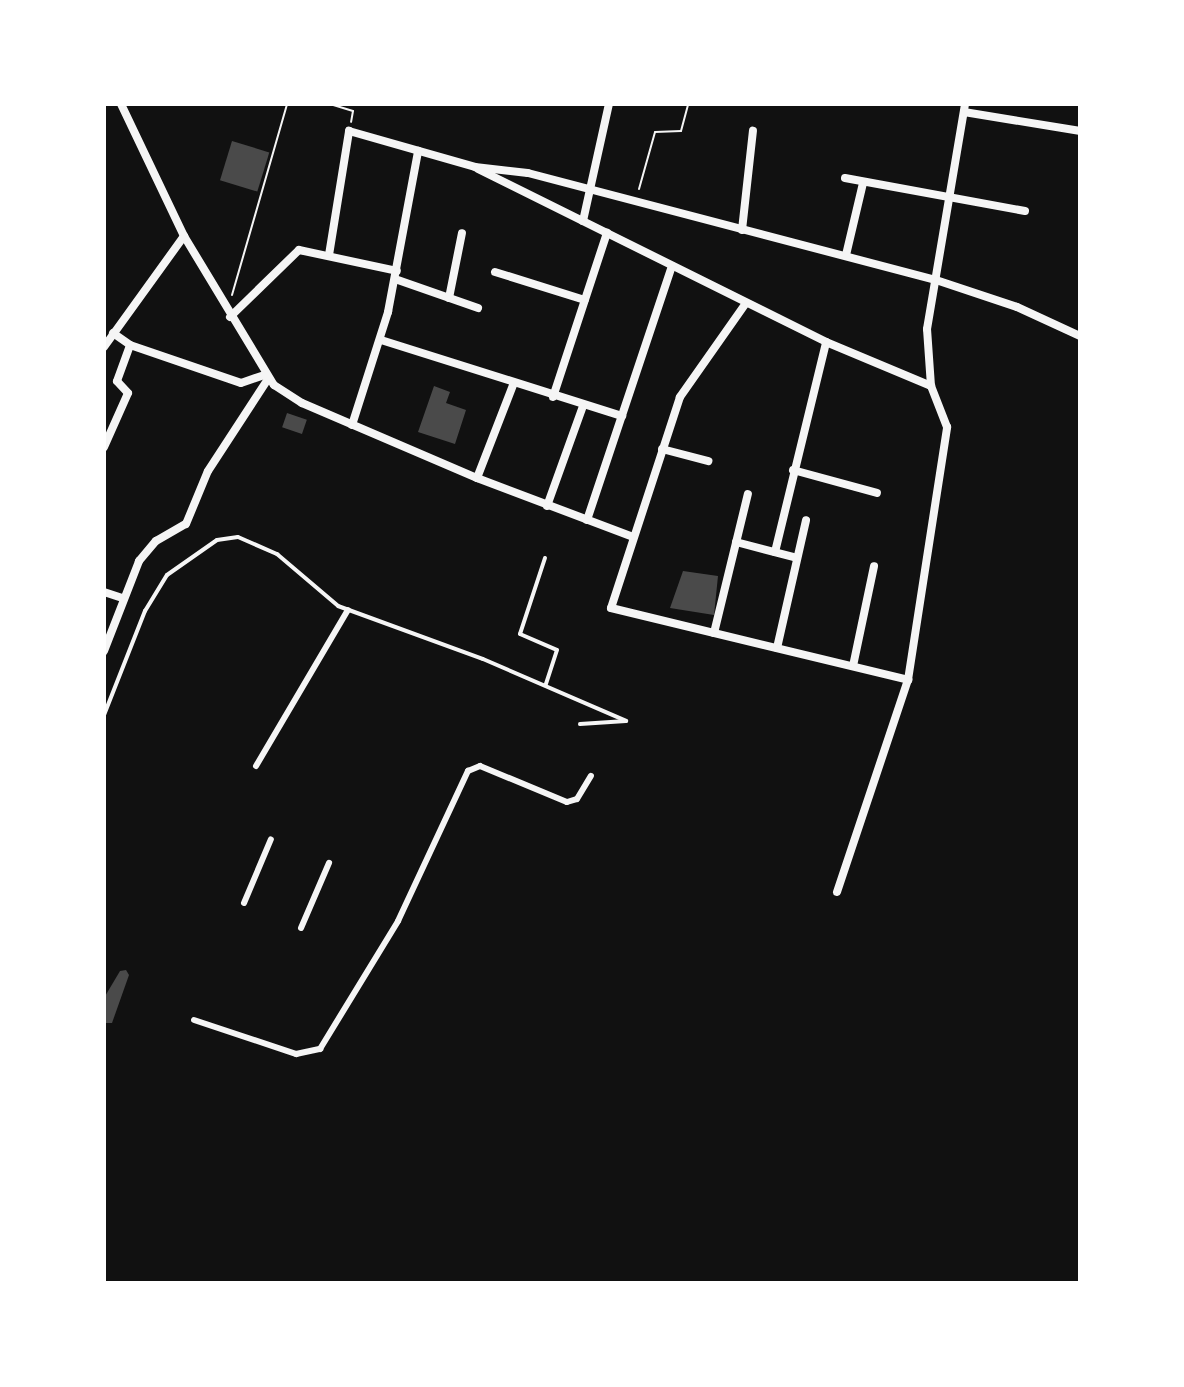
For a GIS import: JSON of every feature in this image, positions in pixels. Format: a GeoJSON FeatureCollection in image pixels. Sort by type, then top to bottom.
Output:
{"type":"FeatureCollection","features":[{"type":"Feature","properties":{"kind":"street"},"geometry":{"type":"LineString","coordinates":[[583,221],[609,104]]}},
{"type":"Feature","properties":{"kind":"street"},"geometry":{"type":"LineString","coordinates":[[124,106],[184,236],[266,377],[302,403],[352,425],[547,506],[633,537]]}},
{"type":"Feature","properties":{"kind":"street"},"geometry":{"type":"LineString","coordinates":[[837,892],[908,680],[946,440],[944,414],[931,386],[925,353],[936,280],[953,201],[965,108],[1080,131]]}},
{"type":"Feature","properties":{"kind":"street"},"geometry":{"type":"LineString","coordinates":[[329,255],[349,131],[475,167],[592,189],[936,280],[1029,311],[1080,336]]}},
{"type":"Feature","properties":{"kind":"street"},"geometry":{"type":"LineString","coordinates":[[742,230],[753,131]]}},
{"type":"Feature","properties":{"kind":"street"},"geometry":{"type":"LineString","coordinates":[[352,425],[381,340],[418,151]]}},
{"type":"Feature","properties":{"kind":"street"},"geometry":{"type":"LineString","coordinates":[[475,167],[826,342],[931,386]]}},
{"type":"Feature","properties":{"kind":"street"},"geometry":{"type":"LineString","coordinates":[[845,178],[953,201],[1025,211]]}},
{"type":"Feature","properties":{"kind":"street"},"geometry":{"type":"LineString","coordinates":[[846,255],[863,183]]}},
{"type":"Feature","properties":{"kind":"street"},"geometry":{"type":"LineString","coordinates":[[449,298],[462,233]]}},
{"type":"Feature","properties":{"kind":"street"},"geometry":{"type":"LineString","coordinates":[[553,397],[607,233]]}},
{"type":"Feature","properties":{"kind":"street"},"geometry":{"type":"LineString","coordinates":[[104,347],[184,236]]}},
{"type":"Feature","properties":{"kind":"street"},"geometry":{"type":"LineString","coordinates":[[229,314],[295,252],[329,255],[396,275],[478,308]]}},
{"type":"Feature","properties":{"kind":"street"},"geometry":{"type":"LineString","coordinates":[[587,520],[672,266]]}},
{"type":"Feature","properties":{"kind":"street"},"geometry":{"type":"LineString","coordinates":[[495,272],[585,300]]}},
{"type":"Feature","properties":{"kind":"street"},"geometry":{"type":"LineString","coordinates":[[746,303],[694,371],[662,449],[611,608],[908,680]]}},
{"type":"Feature","properties":{"kind":"street"},"geometry":{"type":"LineString","coordinates":[[113,333],[130,345],[241,383],[266,377]]}},
{"type":"Feature","properties":{"kind":"street"},"geometry":{"type":"LineString","coordinates":[[381,340],[513,385],[622,416]]}},
{"type":"Feature","properties":{"kind":"street"},"geometry":{"type":"LineString","coordinates":[[775,552],[826,342]]}},
{"type":"Feature","properties":{"kind":"street"},"geometry":{"type":"LineString","coordinates":[[104,447],[128,393],[117,381],[130,345]]}},
{"type":"Feature","properties":{"kind":"street"},"geometry":{"type":"LineString","coordinates":[[104,651],[123,598],[149,548],[186,524],[208,471],[266,377]]}},
{"type":"Feature","properties":{"kind":"street"},"geometry":{"type":"LineString","coordinates":[[477,478],[513,385]]}},
{"type":"Feature","properties":{"kind":"street"},"geometry":{"type":"LineString","coordinates":[[547,506],[583,406]]}},
{"type":"Feature","properties":{"kind":"street"},"geometry":{"type":"LineString","coordinates":[[662,449],[708,461]]}},
{"type":"Feature","properties":{"kind":"street"},"geometry":{"type":"LineString","coordinates":[[793,470],[877,493]]}},
{"type":"Feature","properties":{"kind":"street"},"geometry":{"type":"LineString","coordinates":[[714,633],[748,494]]}},
{"type":"Feature","properties":{"kind":"street"},"geometry":{"type":"LineString","coordinates":[[777,648],[806,520]]}},
{"type":"Feature","properties":{"kind":"street"},"geometry":{"type":"LineString","coordinates":[[736,542],[797,558]]}},
{"type":"Feature","properties":{"kind":"street"},"geometry":{"type":"LineString","coordinates":[[853,666],[874,566]]}},
{"type":"Feature","properties":{"kind":"street"},"geometry":{"type":"LineString","coordinates":[[104,592],[123,598]]}},
{"type":"Feature","properties":{"kind":"street"},"geometry":{"type":"LineString","coordinates":[[256,766],[348,610]]}},
{"type":"Feature","properties":{"kind":"street"},"geometry":{"type":"LineString","coordinates":[[194,1020],[296,1054],[320,1049],[398,921],[468,771],[480,766],[567,802],[577,799],[591,776]]}},
{"type":"Feature","properties":{"kind":"street"},"geometry":{"type":"LineString","coordinates":[[244,903],[271,839]]}},
{"type":"Feature","properties":{"kind":"street"},"geometry":{"type":"LineString","coordinates":[[301,928],[329,863]]}},
{"type":"Feature","properties":{"kind":"lane"},"geometry":{"type":"LineString","coordinates":[[104,715],[155,592],[183,561],[217,540],[259,542],[327,600],[585,701],[626,721],[580,724]]}},
{"type":"Feature","properties":{"kind":"lane"},"geometry":{"type":"LineString","coordinates":[[545,558],[520,634],[557,650],[545,685]]}},
{"type":"Feature","properties":{"kind":"path"},"geometry":{"type":"LineString","coordinates":[[229,314],[287,104]]}},
{"type":"Feature","properties":{"kind":"path"},"geometry":{"type":"LineString","coordinates":[[330,104],[353,111],[349,131]]}},
{"type":"Feature","properties":{"kind":"path"},"geometry":{"type":"LineString","coordinates":[[636,202],[655,132],[681,131],[688,104]]}},
{"type":"Feature","properties":{"kind":"building"},"geometry":{"type":"Polygon","coordinates":[[[232,141],[269,152],[257,192],[220,180],[232,141]]]}},
{"type":"Feature","properties":{"kind":"building"},"geometry":{"type":"Polygon","coordinates":[[[434,386],[450,392],[446,403],[466,410],[455,444],[418,432],[434,386]]]}},
{"type":"Feature","properties":{"kind":"building"},"geometry":{"type":"Polygon","coordinates":[[[287,413],[307,420],[302,434],[282,427],[287,413]]]}},
{"type":"Feature","properties":{"kind":"building"},"geometry":{"type":"Polygon","coordinates":[[[683,571],[718,576],[714,615],[670,608],[683,571]]]}},
{"type":"Feature","properties":{"kind":"building"},"geometry":{"type":"Polygon","coordinates":[[[126,970],[129,975],[112,1023],[104,1023],[104,998],[120,971],[126,970]]]}}]}
